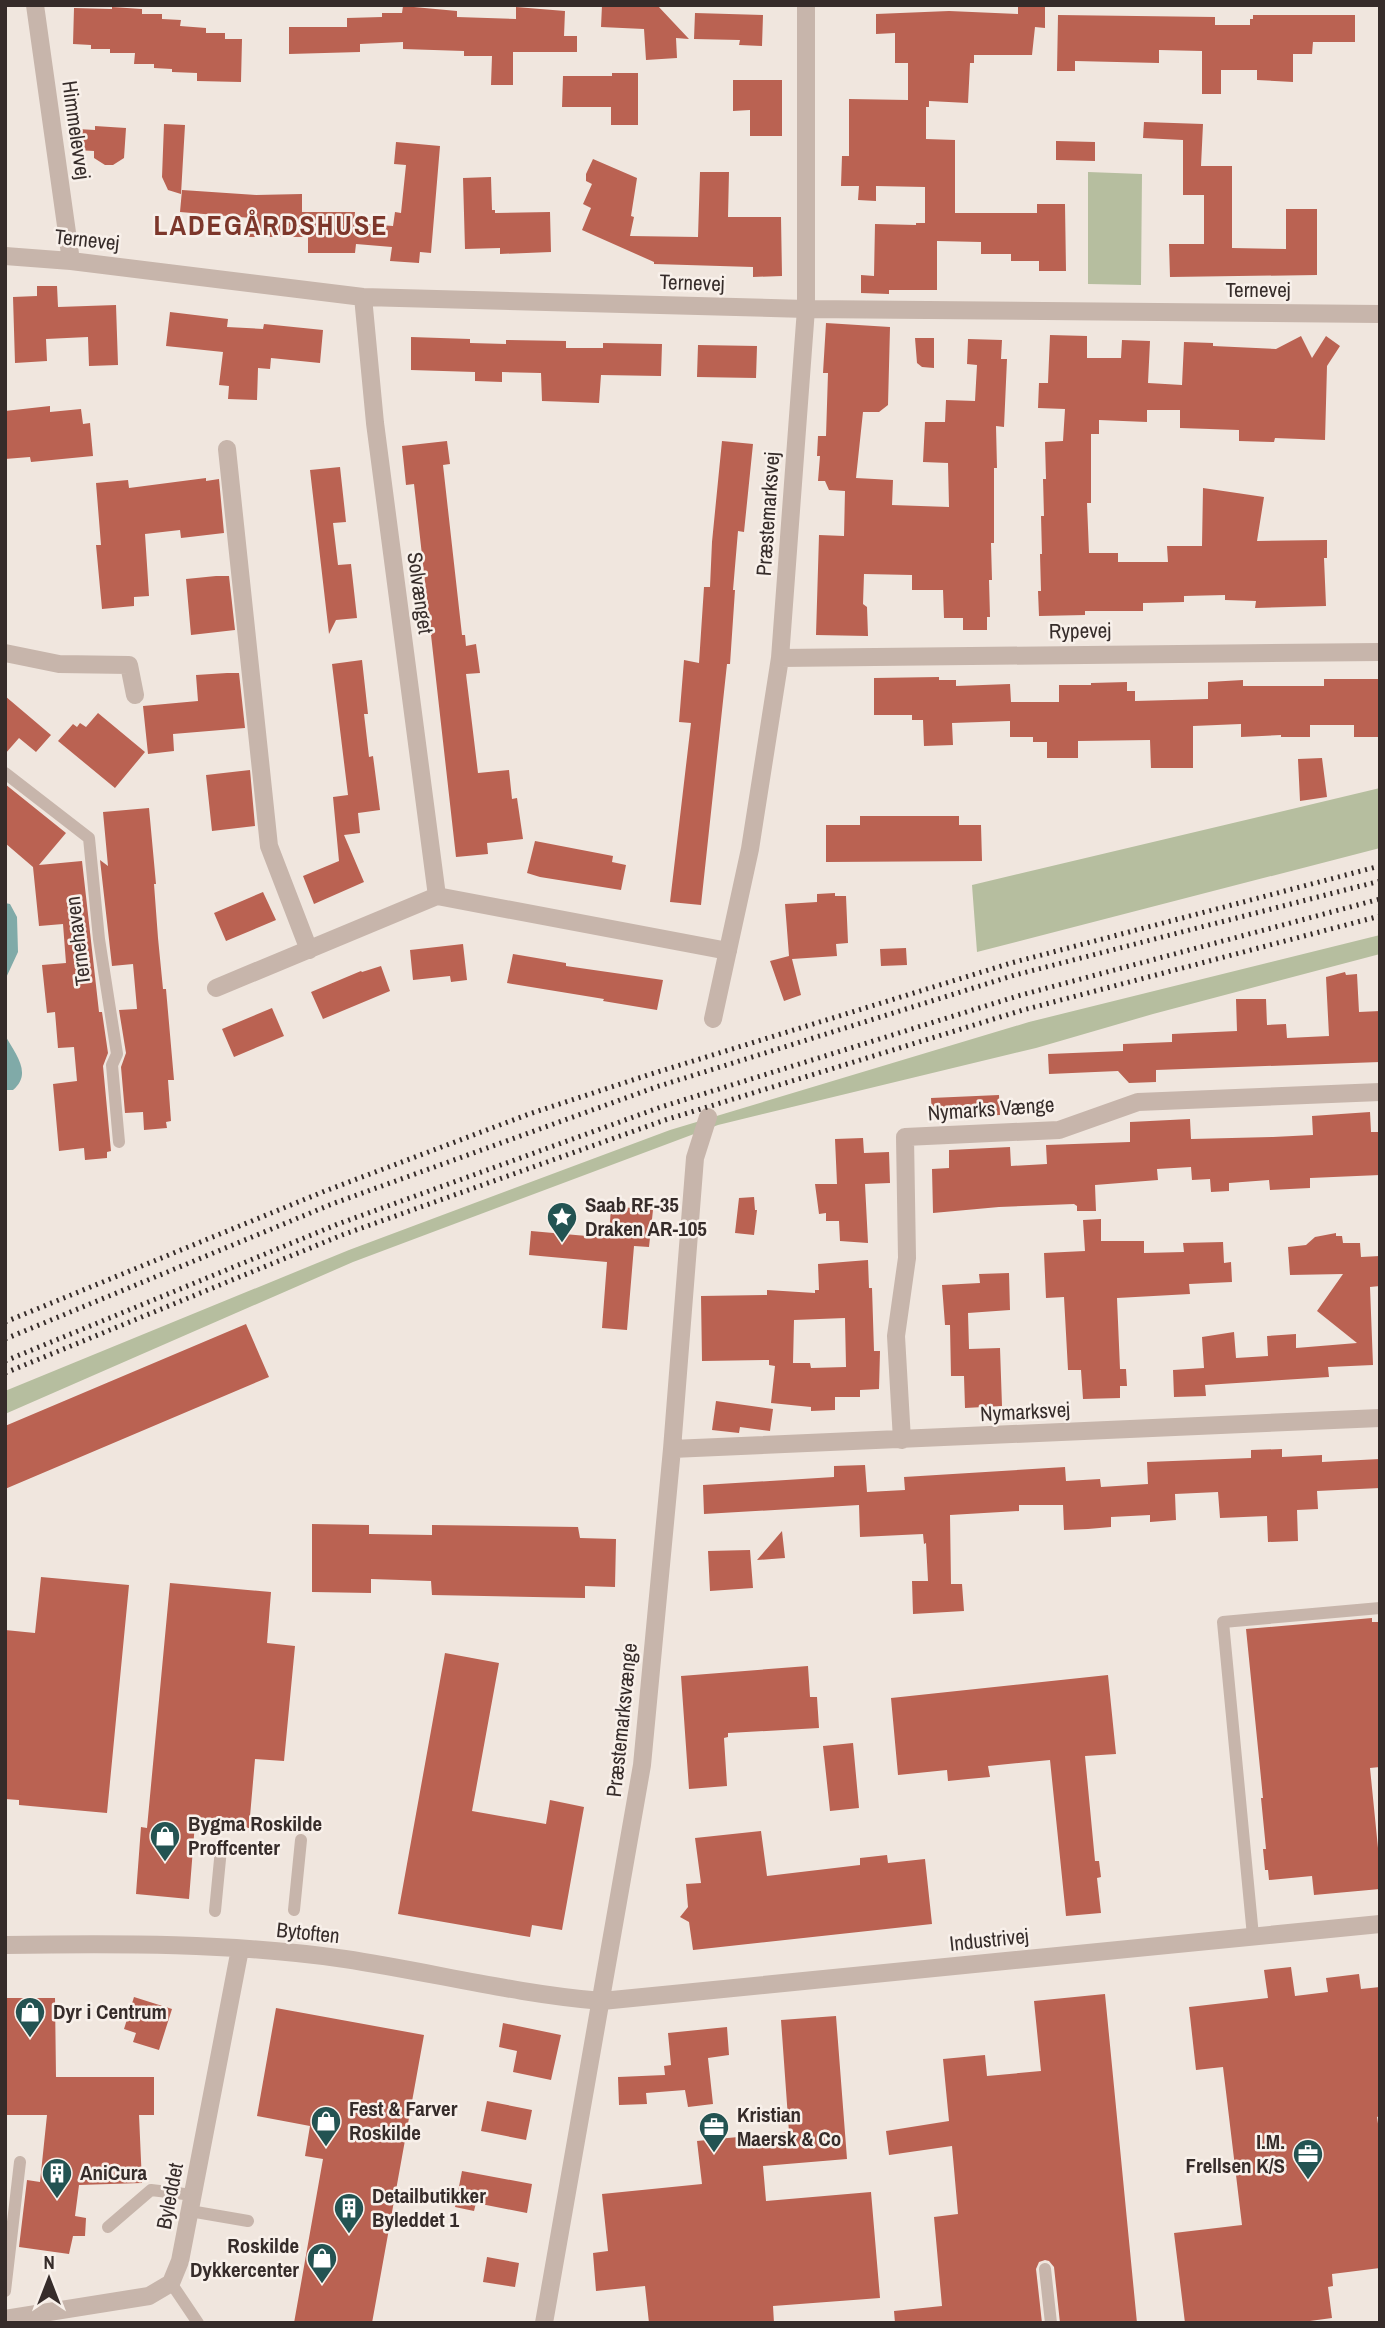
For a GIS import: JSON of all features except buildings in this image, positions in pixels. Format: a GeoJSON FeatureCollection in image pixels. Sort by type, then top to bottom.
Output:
{"type":"FeatureCollection","features":[{"type":"Feature","properties":{"kind":"street","name":"Himmelevvej"},"geometry":{"type":"LineString","coordinates":[[35,5],[71,261]]}},
{"type":"Feature","properties":{"kind":"street","name":"Præstemarksvej"},"geometry":{"type":"LineString","coordinates":[[713,1019],[750,849],[780,658],[806,309],[806,5]]}},
{"type":"Feature","properties":{"kind":"street","name":"Ternevej"},"geometry":{"type":"LineString","coordinates":[[5,257],[71,261],[363,297],[806,309],[1380,314]]}},
{"type":"Feature","properties":{"kind":"street","name":"Solvænget"},"geometry":{"type":"LineString","coordinates":[[363,297],[376,431],[437,896]]}},
{"type":"Feature","properties":{"kind":"street"},"geometry":{"type":"LineString","coordinates":[[227,449],[269,846],[309,950]]}},
{"type":"Feature","properties":{"kind":"street","name":"Rypevej"},"geometry":{"type":"LineString","coordinates":[[780,658],[1380,652]]}},
{"type":"Feature","properties":{"kind":"street"},"geometry":{"type":"LineString","coordinates":[[5,653],[59,664],[129,665],[135,695]]}},
{"type":"Feature","properties":{"kind":"street"},"geometry":{"type":"LineString","coordinates":[[216,988],[437,896],[728,951]]}},
{"type":"Feature","properties":{"kind":"street","name":"Nymarks Vænge"},"geometry":{"type":"LineString","coordinates":[[902,1440],[896,1336],[907,1258],[905,1137],[1059,1130],[1138,1102],[1380,1092]]}},
{"type":"Feature","properties":{"kind":"street","name":"Præstemarksvænge"},"geometry":{"type":"LineString","coordinates":[[544,2323],[642,1765],[672,1449],[695,1158],[708,1117]]}},
{"type":"Feature","properties":{"kind":"street","name":"Nymarksvej"},"geometry":{"type":"LineString","coordinates":[[672,1449],[1380,1418]]}},
{"type":"Feature","properties":{"kind":"street","name":"Industrivej"},"geometry":{"type":"LineString","coordinates":[[602,2001],[1380,1924]]}},
{"type":"Feature","properties":{"kind":"street","name":"Bytoften"},"geometry":{"type":"LineString","coordinates":[[5,1945],[114,1943],[240,1949],[348,1960],[565,1998],[602,2001]]}},
{"type":"Feature","properties":{"kind":"street","name":"Byleddet"},"geometry":{"type":"LineString","coordinates":[[171,2283],[180,2262],[240,1949]]}},
{"type":"Feature","properties":{"kind":"street"},"geometry":{"type":"LineString","coordinates":[[5,2319],[149,2296],[171,2283]]}},
{"type":"Feature","properties":{"kind":"lane","name":"Ternehaven"},"geometry":{"type":"LineString","coordinates":[[5,773],[89,838],[99,939],[117,1054],[112,1065],[119,1142]]}},
{"type":"Feature","properties":{"kind":"lane"},"geometry":{"type":"LineString","coordinates":[[1252,1936],[1223,1622],[1380,1608]]}},
{"type":"Feature","properties":{"kind":"lane"},"geometry":{"type":"LineString","coordinates":[[294,1910],[301,1840]]}},
{"type":"Feature","properties":{"kind":"lane"},"geometry":{"type":"LineString","coordinates":[[215,1912],[221,1849]]}},
{"type":"Feature","properties":{"kind":"lane"},"geometry":{"type":"LineString","coordinates":[[5,2291],[20,2162]]}},
{"type":"Feature","properties":{"kind":"lane"},"geometry":{"type":"LineString","coordinates":[[108,2227],[151,2190],[248,2221]]}},
{"type":"Feature","properties":{"kind":"lane"},"geometry":{"type":"LineString","coordinates":[[1045,2269],[1051,2323]]}},
{"type":"Feature","properties":{"kind":"lane"},"geometry":{"type":"LineString","coordinates":[[171,2283],[198,2323]]}},
{"type":"Feature","properties":{"kind":"green space"},"geometry":{"type":"Polygon","coordinates":[[[1088,172],[1142,174],[1141,285],[1088,284],[1088,172]]]}},
{"type":"Feature","properties":{"kind":"green space"},"geometry":{"type":"Polygon","coordinates":[[[1380,788],[1380,848],[977,952],[972,885],[1380,788]]]}},
{"type":"Feature","properties":{"kind":"green space"},"geometry":{"type":"Polygon","coordinates":[[[1380,935],[1380,954],[1036,1048],[718,1125],[353,1262],[5,1414],[5,1391],[349,1250],[670,1130],[1029,1022],[1380,935]]]}},
{"type":"Feature","properties":{"kind":"water"},"geometry":{"type":"Polygon","coordinates":[[[5,903],[10,904],[17,917],[18,952],[5,980],[5,903]]]}},
{"type":"Feature","properties":{"kind":"water"},"geometry":{"type":"Polygon","coordinates":[[[5,1035],[22,1070],[19,1084],[13,1090],[5,1090],[5,1035]]]}},
{"type":"Feature","properties":{"kind":"railway"},"geometry":{"type":"LineString","coordinates":[[5,1322],[325,1191],[529,1114],[1011,963],[1380,866]]}},
{"type":"Feature","properties":{"kind":"railway"},"geometry":{"type":"LineString","coordinates":[[5,1339],[332,1204],[656,1087],[1015,975],[1380,881]]}},
{"type":"Feature","properties":{"kind":"railway"},"geometry":{"type":"LineString","coordinates":[[5,1361],[338,1224],[661,1107],[1021,995],[1380,899]]}},
{"type":"Feature","properties":{"kind":"railway"},"geometry":{"type":"LineString","coordinates":[[5,1373],[342,1235],[665,1120],[1023,1010],[1380,916]]}},
{"type":"Feature","properties":{"kind":"place","name":"Saab RF-35 Draken AR-105"},"geometry":{"type":"Point","coordinates":[562,1244]}},
{"type":"Feature","properties":{"kind":"place","name":"Bygma Roskilde Proffcenter"},"geometry":{"type":"Point","coordinates":[165,1863]}},
{"type":"Feature","properties":{"kind":"place","name":"Dyr i Centrum"},"geometry":{"type":"Point","coordinates":[30,2039]}},
{"type":"Feature","properties":{"kind":"place","name":"Fest & Farver Roskilde"},"geometry":{"type":"Point","coordinates":[326,2148]}},
{"type":"Feature","properties":{"kind":"place","name":"Kristian Maersk & Co"},"geometry":{"type":"Point","coordinates":[714,2154]}},
{"type":"Feature","properties":{"kind":"place","name":"I.M. Frellsen K/S"},"geometry":{"type":"Point","coordinates":[1308,2181]}},
{"type":"Feature","properties":{"kind":"place","name":"AniCura"},"geometry":{"type":"Point","coordinates":[57,2200]}},
{"type":"Feature","properties":{"kind":"place","name":"Detailbutikker Byleddet 1"},"geometry":{"type":"Point","coordinates":[349,2235]}},
{"type":"Feature","properties":{"kind":"place","name":"Roskilde Dykkercenter"},"geometry":{"type":"Point","coordinates":[322,2285]}},
{"type":"Feature","properties":{"kind":"district","name":"LADEGÅRDSHUSE"},"geometry":{"type":"Point","coordinates":[271,225]}}]}
